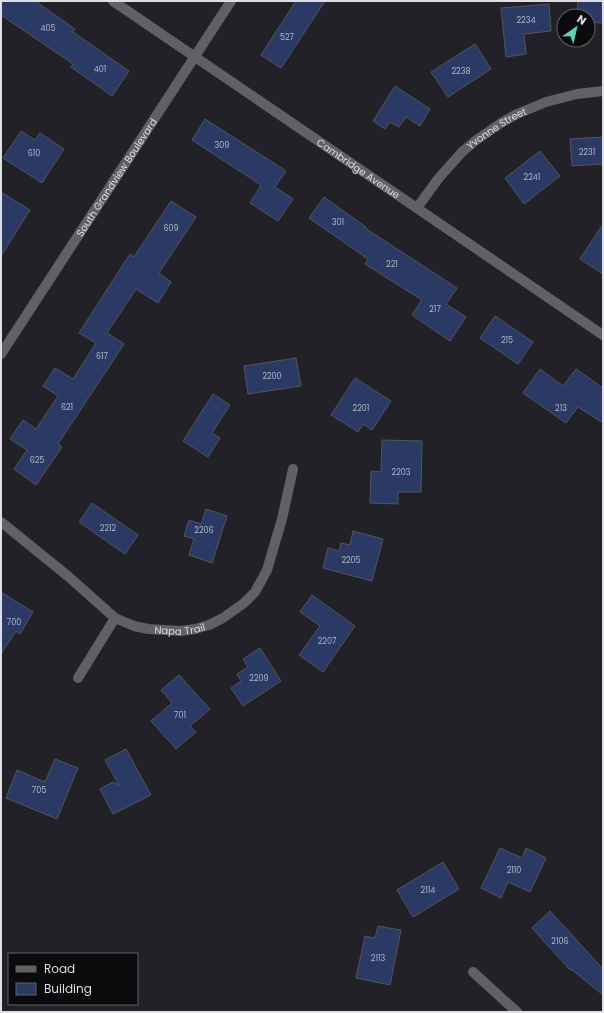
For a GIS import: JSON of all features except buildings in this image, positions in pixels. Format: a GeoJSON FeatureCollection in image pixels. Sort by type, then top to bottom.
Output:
{"type":"FeatureCollection","features":[{"type":"Feature","properties":{"kind":"street","name":"Cambridge Avenue"},"geometry":{"type":"LineString","coordinates":[[113,1],[603,335]]}},
{"type":"Feature","properties":{"kind":"street","name":"South Grandview Boulevard"},"geometry":{"type":"LineString","coordinates":[[1,354],[231,1]]}},
{"type":"Feature","properties":{"kind":"street","name":"Yvonne Street"},"geometry":{"type":"LineString","coordinates":[[417,208],[438,178],[462,152],[501,122],[546,102],[577,94],[603,91]]}},
{"type":"Feature","properties":{"kind":"street","name":"Napa Trail"},"geometry":{"type":"LineString","coordinates":[[1,522],[69,577],[115,618],[134,626],[148,629],[181,631],[195,629],[209,625],[223,618],[244,603],[254,592],[267,570],[282,520],[293,469]]}},
{"type":"Feature","properties":{"kind":"street"},"geometry":{"type":"LineString","coordinates":[[78,678],[115,618]]}},
{"type":"Feature","properties":{"kind":"street"},"geometry":{"type":"LineString","coordinates":[[472,972],[517,1012]]}}]}
